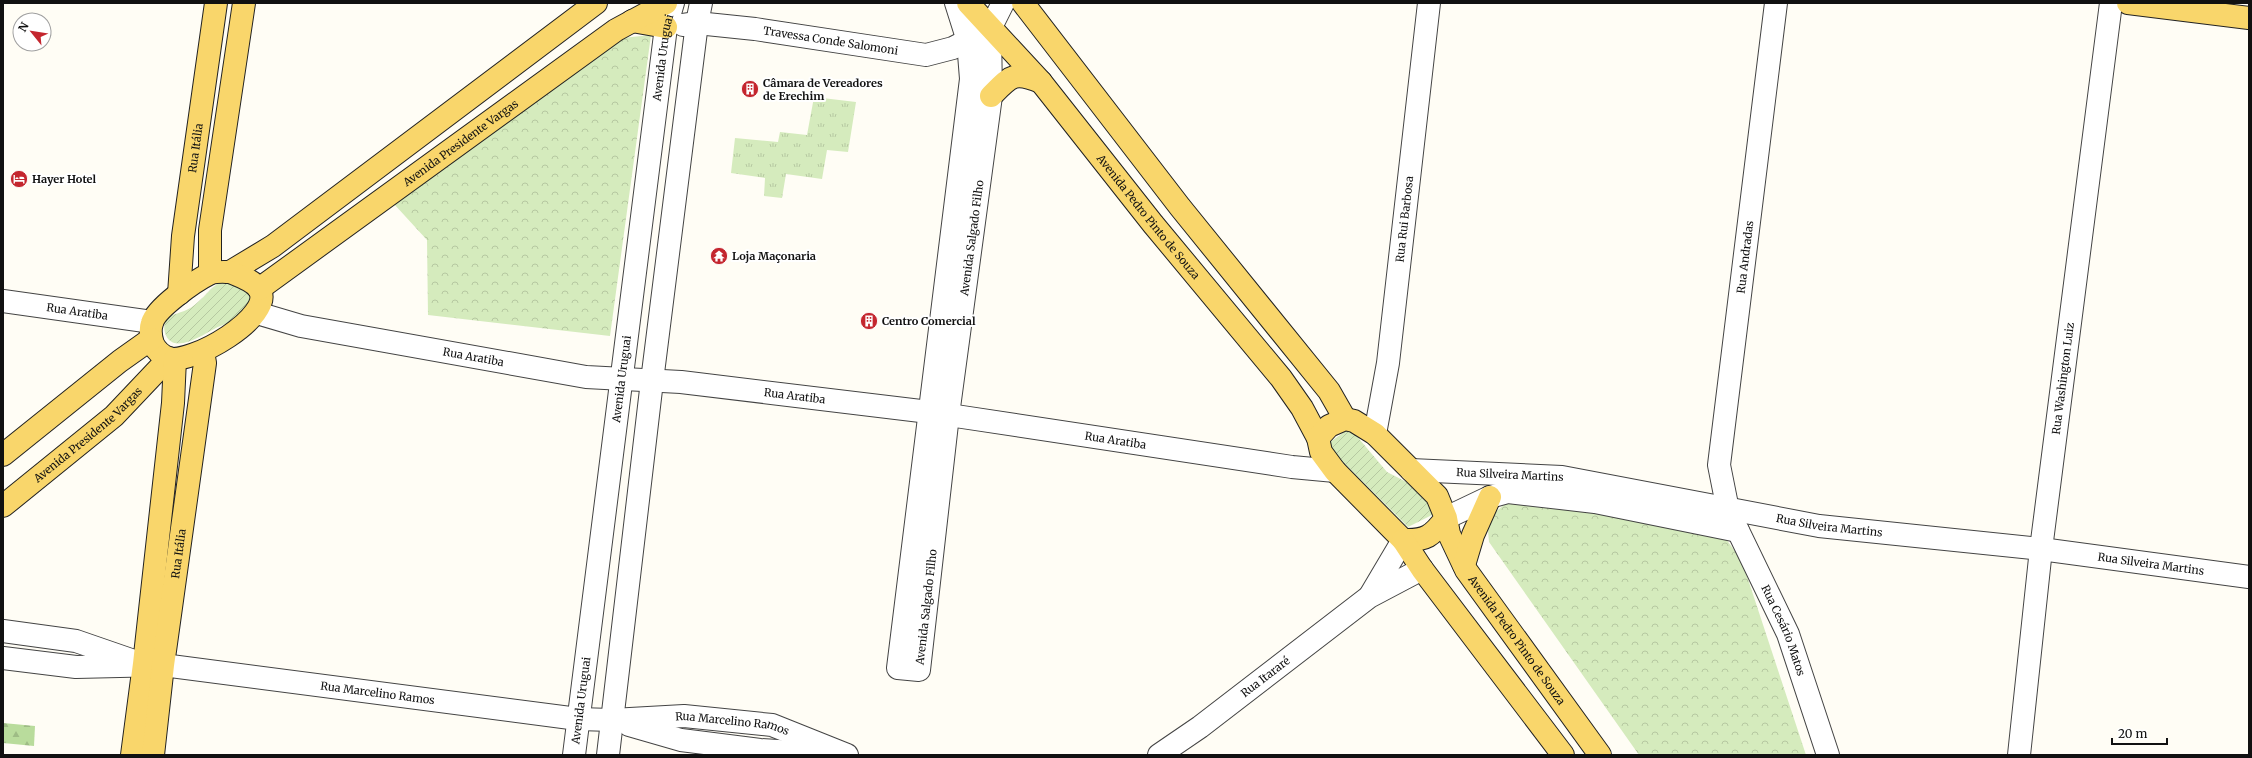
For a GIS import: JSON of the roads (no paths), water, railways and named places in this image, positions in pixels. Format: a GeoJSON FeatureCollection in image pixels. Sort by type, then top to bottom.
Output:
{"type":"FeatureCollection","features":[{"type":"Feature","properties":{"kind":"main road","name":"Rua Itália"},"geometry":{"type":"LineString","coordinates":[[179,294],[183,236],[216,3]]}},
{"type":"Feature","properties":{"kind":"main road"},"geometry":{"type":"LineString","coordinates":[[220,273],[210,230],[244,3]]}},
{"type":"Feature","properties":{"kind":"main road"},"geometry":{"type":"LineString","coordinates":[[3,455],[120,361],[152,331],[162,308],[179,294],[273,246],[596,3]]}},
{"type":"Feature","properties":{"kind":"main road","name":"Avenida Presidente Vargas"},"geometry":{"type":"LineString","coordinates":[[259,289],[616,30],[666,3]]}},
{"type":"Feature","properties":{"kind":"main road","name":"Avenida Pedro Pinto de Souza"},"geometry":{"type":"LineString","coordinates":[[968,3],[990,29],[1040,82],[1153,224],[1281,378],[1302,408],[1318,438],[1321,452],[1335,471],[1403,540],[1422,569],[1563,755]]}},
{"type":"Feature","properties":{"kind":"main road"},"geometry":{"type":"LineString","coordinates":[[1023,3],[1180,207],[1329,391],[1345,419],[1329,426],[1318,438]]}},
{"type":"Feature","properties":{"kind":"main road"},"geometry":{"type":"LineString","coordinates":[[2128,3],[2249,18]]}},
{"type":"Feature","properties":{"kind":"main road"},"geometry":{"type":"LineString","coordinates":[[632,21],[666,27]]}},
{"type":"Feature","properties":{"kind":"main road"},"geometry":{"type":"LineString","coordinates":[[991,96],[1006,82],[1016,76],[1026,77],[1040,82]]}},
{"type":"Feature","properties":{"kind":"main road"},"geometry":{"type":"LineString","coordinates":[[1153,224],[1180,207]]}},
{"type":"Feature","properties":{"kind":"main road"},"geometry":{"type":"LineString","coordinates":[[152,331],[156,350],[172,358],[203,352],[240,329],[257,313],[262,302],[259,289],[244,278],[220,273]]}},
{"type":"Feature","properties":{"kind":"main road","name":"Rua Itália"},"geometry":{"type":"LineString","coordinates":[[132,755],[154,664],[205,363],[203,352]]}},
{"type":"Feature","properties":{"kind":"main road","name":"Rua Itália"},"geometry":{"type":"LineString","coordinates":[[153,755],[154,664],[173,403],[172,358]]}},
{"type":"Feature","properties":{"kind":"main road","name":"Avenida Presidente Vargas"},"geometry":{"type":"LineString","coordinates":[[3,506],[114,416],[172,358]]}},
{"type":"Feature","properties":{"kind":"main road","name":"Avenida Pedro Pinto de Souza"},"geometry":{"type":"LineString","coordinates":[[1345,419],[1354,421],[1375,434],[1437,496],[1446,518],[1449,534],[1464,565],[1542,677],[1600,755]]}},
{"type":"Feature","properties":{"kind":"main road"},"geometry":{"type":"LineString","coordinates":[[1464,565],[1473,535],[1490,497]]}},
{"type":"Feature","properties":{"kind":"main road"},"geometry":{"type":"LineString","coordinates":[[1403,540],[1418,541],[1434,534],[1446,518]]}},
{"type":"Feature","properties":{"kind":"main road"},"geometry":{"type":"LineString","coordinates":[[1515,692],[1542,677]]}},
{"type":"Feature","properties":{"kind":"street","name":"Avenida Uruguai"},"geometry":{"type":"LineString","coordinates":[[574,755],[666,27],[673,3]]}},
{"type":"Feature","properties":{"kind":"street","name":"Avenida Salgado Filho"},"geometry":{"type":"LineString","coordinates":[[956,3],[968,41],[971,79],[939,413],[919,670],[898,668],[939,413],[991,96],[990,29],[1004,3]]}},
{"type":"Feature","properties":{"kind":"street","name":"Rua Rui Barbosa"},"geometry":{"type":"LineString","coordinates":[[1375,434],[1387,374],[1429,3]]}},
{"type":"Feature","properties":{"kind":"street","name":"Rua Andradas"},"geometry":{"type":"LineString","coordinates":[[1728,510],[1720,465],[1776,3]]}},
{"type":"Feature","properties":{"kind":"street","name":"Rua Washington Luiz"},"geometry":{"type":"LineString","coordinates":[[2019,755],[2041,549],[2111,3]]}},
{"type":"Feature","properties":{"kind":"street","name":"Travessa Conde Salomoni"},"geometry":{"type":"LineString","coordinates":[[666,27],[699,13],[755,29],[926,55],[968,41],[990,29]]}},
{"type":"Feature","properties":{"kind":"street"},"geometry":{"type":"LineString","coordinates":[[608,755],[652,381],[699,13]]}},
{"type":"Feature","properties":{"kind":"street","name":"Rua Aratiba"},"geometry":{"type":"LineString","coordinates":[[3,302],[152,331]]}},
{"type":"Feature","properties":{"kind":"street","name":"Rua Aratiba"},"geometry":{"type":"LineString","coordinates":[[257,313],[324,330],[586,377],[681,382],[939,413],[1292,467],[1335,471]]}},
{"type":"Feature","properties":{"kind":"street","name":"Rua Silveira Martins"},"geometry":{"type":"LineString","coordinates":[[1411,470],[1562,477],[1728,510],[1818,526],[2041,549],[2249,577]]}},
{"type":"Feature","properties":{"kind":"street","name":"Rua Silveira Martins"},"geometry":{"type":"LineString","coordinates":[[1446,518],[1490,497],[1508,492],[1568,498],[1738,531]]}},
{"type":"Feature","properties":{"kind":"street","name":"Rua Cesário Matos"},"geometry":{"type":"LineString","coordinates":[[1728,510],[1788,634],[1828,755]]}},
{"type":"Feature","properties":{"kind":"street","name":"Rua Itararé"},"geometry":{"type":"LineString","coordinates":[[1369,597],[1403,540]]}},
{"type":"Feature","properties":{"kind":"street","name":"Rua Itararé"},"geometry":{"type":"LineString","coordinates":[[1159,755],[1200,727],[1369,597],[1422,569]]}},
{"type":"Feature","properties":{"kind":"street","name":"Rua Marcelino Ramos"},"geometry":{"type":"LineString","coordinates":[[3,631],[76,641],[154,664],[578,719],[612,720],[684,716],[772,725],[847,755]]}},
{"type":"Feature","properties":{"kind":"street","name":"Rua Marcelino Ramos"},"geometry":{"type":"LineString","coordinates":[[3,658],[76,667],[154,664]]}},
{"type":"Feature","properties":{"kind":"street"},"geometry":{"type":"LineString","coordinates":[[681,740],[684,716]]}},
{"type":"Feature","properties":{"kind":"street","name":"Rua Marcelino Ramos"},"geometry":{"type":"LineString","coordinates":[[612,720],[681,740],[760,750],[847,755]]}},
{"type":"Feature","properties":{"kind":"place","name":"Câmara de Vereadores de Erechim"},"geometry":{"type":"Point","coordinates":[750,89]}},
{"type":"Feature","properties":{"kind":"place","name":"Hayer Hotel"},"geometry":{"type":"Point","coordinates":[19,179]}},
{"type":"Feature","properties":{"kind":"place","name":"Loja Maçonaria"},"geometry":{"type":"Point","coordinates":[719,256]}},
{"type":"Feature","properties":{"kind":"place","name":"Centro Comercial"},"geometry":{"type":"Point","coordinates":[869,321]}}]}
